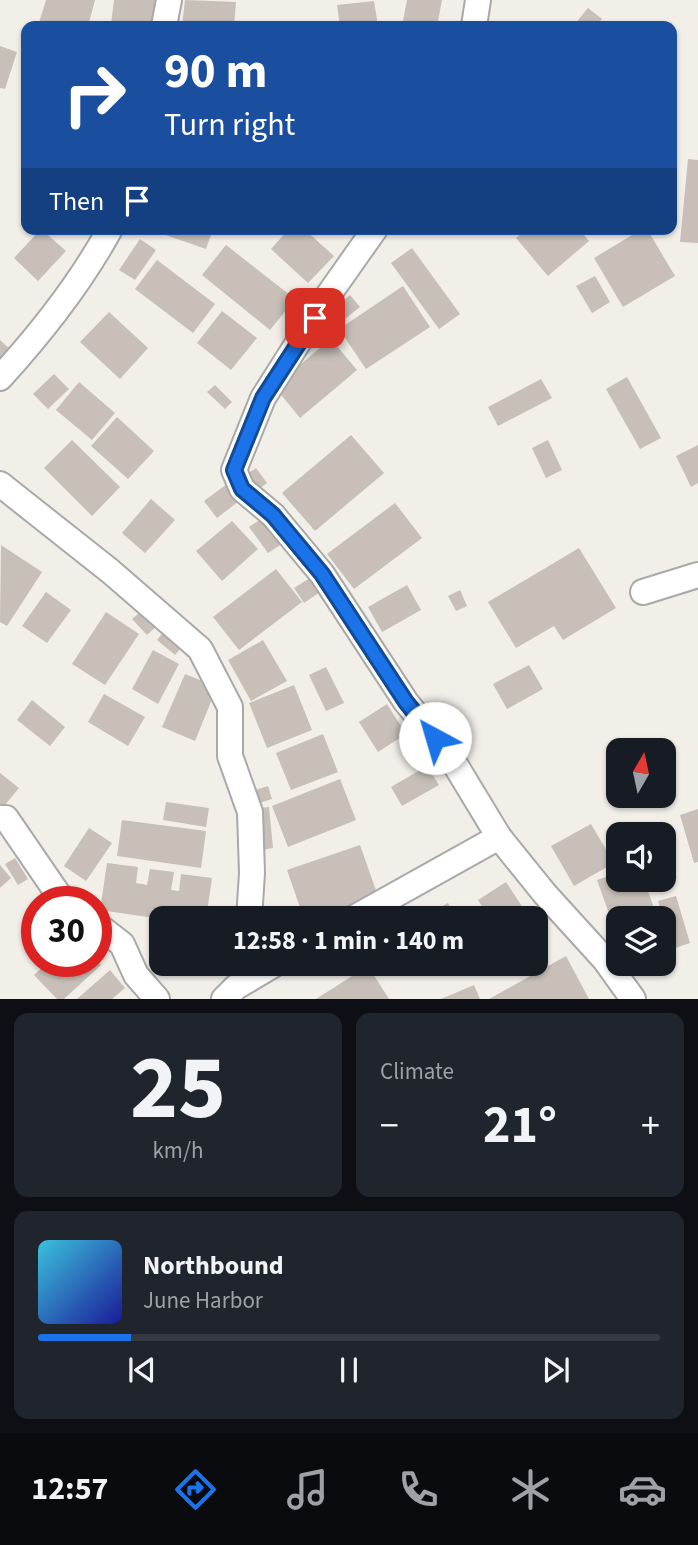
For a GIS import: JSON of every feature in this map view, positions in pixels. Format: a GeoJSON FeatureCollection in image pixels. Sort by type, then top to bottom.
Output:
{"type":"FeatureCollection","features":[{"type":"Feature","properties":{"kind":"street"},"geometry":{"type":"LineString","coordinates":[[165,21],[169,0]]}},
{"type":"Feature","properties":{"kind":"street"},"geometry":{"type":"LineString","coordinates":[[475,21],[478,0]]}},
{"type":"Feature","properties":{"kind":"street"},"geometry":{"type":"LineString","coordinates":[[0,378],[33,342],[89,267],[107,235]]}},
{"type":"Feature","properties":{"kind":"street"},"geometry":{"type":"LineString","coordinates":[[371,235],[263,398],[234,470],[242,489],[273,515],[322,574],[406,702],[450,756],[499,837],[545,894],[605,960],[633,999]]}},
{"type":"Feature","properties":{"kind":"street"},"geometry":{"type":"LineString","coordinates":[[0,484],[110,571],[201,649],[230,707],[230,756],[250,812],[250,906]]}},
{"type":"Feature","properties":{"kind":"street"},"geometry":{"type":"LineString","coordinates":[[643,592],[698,575]]}},
{"type":"Feature","properties":{"kind":"street"},"geometry":{"type":"LineString","coordinates":[[0,818],[6,818],[53,886]]}},
{"type":"Feature","properties":{"kind":"street"},"geometry":{"type":"LineString","coordinates":[[375,906],[499,837]]}},
{"type":"Feature","properties":{"kind":"street"},"geometry":{"type":"LineString","coordinates":[[112,936],[122,944],[136,975],[158,999]]}},
{"type":"Feature","properties":{"kind":"street"},"geometry":{"type":"LineString","coordinates":[[233,984],[250,976]]}},
{"type":"Feature","properties":{"kind":"building"},"geometry":{"type":"Polygon","coordinates":[[[46,0],[95,0],[89,21],[40,21],[46,0]]]}},
{"type":"Feature","properties":{"kind":"building"},"geometry":{"type":"Polygon","coordinates":[[[114,0],[156,0],[153,21],[111,21],[114,0]]]}},
{"type":"Feature","properties":{"kind":"building"},"geometry":{"type":"Polygon","coordinates":[[[185,0],[236,2],[234,21],[183,21],[185,0]]]}},
{"type":"Feature","properties":{"kind":"building"},"geometry":{"type":"Polygon","coordinates":[[[407,0],[442,0],[438,21],[403,21],[407,0]]]}},
{"type":"Feature","properties":{"kind":"building"},"geometry":{"type":"Polygon","coordinates":[[[374,1],[377,21],[339,21],[337,5],[374,1]]]}},
{"type":"Feature","properties":{"kind":"building"},"geometry":{"type":"Polygon","coordinates":[[[588,8],[602,19],[600,21],[577,21],[588,8]]]}},
{"type":"Feature","properties":{"kind":"building"},"geometry":{"type":"Polygon","coordinates":[[[0,46],[17,52],[5,89],[0,88],[0,46]]]}},
{"type":"Feature","properties":{"kind":"building"},"geometry":{"type":"Polygon","coordinates":[[[688,159],[698,160],[698,243],[680,242],[688,159]]]}},
{"type":"Feature","properties":{"kind":"building"},"geometry":{"type":"Polygon","coordinates":[[[35,235],[48,235],[66,251],[38,281],[14,258],[35,235]]]}},
{"type":"Feature","properties":{"kind":"building"},"geometry":{"type":"Polygon","coordinates":[[[165,235],[211,235],[206,249],[165,235]]]}},
{"type":"Feature","properties":{"kind":"building"},"geometry":{"type":"Polygon","coordinates":[[[284,235],[311,235],[334,256],[308,283],[271,249],[284,235]]]}},
{"type":"Feature","properties":{"kind":"building"},"geometry":{"type":"Polygon","coordinates":[[[520,235],[584,235],[589,241],[548,276],[516,238],[520,235]]]}},
{"type":"Feature","properties":{"kind":"building"},"geometry":{"type":"Polygon","coordinates":[[[632,235],[651,235],[675,276],[623,307],[594,258],[632,235]]]}},
{"type":"Feature","properties":{"kind":"building"},"geometry":{"type":"Polygon","coordinates":[[[140,239],[156,250],[135,280],[119,270],[140,239]]]}},
{"type":"Feature","properties":{"kind":"building"},"geometry":{"type":"Polygon","coordinates":[[[226,245],[295,299],[270,330],[202,275],[226,245]]]}},
{"type":"Feature","properties":{"kind":"building"},"geometry":{"type":"Polygon","coordinates":[[[412,248],[460,314],[439,329],[391,263],[412,248]]]}},
{"type":"Feature","properties":{"kind":"building"},"geometry":{"type":"Polygon","coordinates":[[[157,260],[215,304],[193,333],[135,289],[157,260]]]}},
{"type":"Feature","properties":{"kind":"building"},"geometry":{"type":"Polygon","coordinates":[[[595,276],[610,302],[592,313],[576,286],[595,276]]]}},
{"type":"Feature","properties":{"kind":"building"},"geometry":{"type":"Polygon","coordinates":[[[403,286],[430,327],[366,369],[339,329],[403,286]]]}},
{"type":"Feature","properties":{"kind":"building"},"geometry":{"type":"Polygon","coordinates":[[[350,295],[360,307],[340,323],[330,312],[350,295]]]}},
{"type":"Feature","properties":{"kind":"building"},"geometry":{"type":"Polygon","coordinates":[[[222,311],[257,338],[231,370],[197,343],[222,311]]]}},
{"type":"Feature","properties":{"kind":"building"},"geometry":{"type":"Polygon","coordinates":[[[109,312],[148,348],[120,379],[80,342],[109,312]]]}},
{"type":"Feature","properties":{"kind":"building"},"geometry":{"type":"Polygon","coordinates":[[[331,339],[357,370],[300,418],[274,386],[331,339]]]}},
{"type":"Feature","properties":{"kind":"building"},"geometry":{"type":"Polygon","coordinates":[[[0,340],[15,354],[0,370],[0,340]]]}},
{"type":"Feature","properties":{"kind":"building"},"geometry":{"type":"Polygon","coordinates":[[[54,374],[69,389],[48,409],[33,394],[54,374]]]}},
{"type":"Feature","properties":{"kind":"building"},"geometry":{"type":"Polygon","coordinates":[[[627,377],[661,438],[640,449],[606,389],[627,377]]]}},
{"type":"Feature","properties":{"kind":"building"},"geometry":{"type":"Polygon","coordinates":[[[541,379],[552,398],[498,426],[488,407],[541,379]]]}},
{"type":"Feature","properties":{"kind":"building"},"geometry":{"type":"Polygon","coordinates":[[[79,382],[115,413],[92,440],[56,410],[79,382]]]}},
{"type":"Feature","properties":{"kind":"building"},"geometry":{"type":"Polygon","coordinates":[[[215,385],[232,402],[225,409],[207,392],[215,385]]]}},
{"type":"Feature","properties":{"kind":"building"},"geometry":{"type":"Polygon","coordinates":[[[117,417],[154,451],[128,479],[91,446],[117,417]]]}},
{"type":"Feature","properties":{"kind":"building"},"geometry":{"type":"Polygon","coordinates":[[[351,435],[384,473],[315,531],[282,493],[351,435]]]}},
{"type":"Feature","properties":{"kind":"building"},"geometry":{"type":"Polygon","coordinates":[[[72,440],[120,487],[92,516],[44,468],[72,440]]]}},
{"type":"Feature","properties":{"kind":"building"},"geometry":{"type":"Polygon","coordinates":[[[548,440],[562,470],[546,478],[532,448],[548,440]]]}},
{"type":"Feature","properties":{"kind":"building"},"geometry":{"type":"Polygon","coordinates":[[[698,445],[698,483],[691,487],[676,456],[698,445]]]}},
{"type":"Feature","properties":{"kind":"building"},"geometry":{"type":"Polygon","coordinates":[[[256,468],[267,483],[255,492],[244,476],[256,468]]]}},
{"type":"Feature","properties":{"kind":"building"},"geometry":{"type":"Polygon","coordinates":[[[227,484],[239,501],[217,518],[204,501],[227,484]]]}},
{"type":"Feature","properties":{"kind":"building"},"geometry":{"type":"Polygon","coordinates":[[[151,499],[175,520],[145,553],[122,533],[151,499]]]}},
{"type":"Feature","properties":{"kind":"building"},"geometry":{"type":"Polygon","coordinates":[[[395,503],[422,538],[354,589],[327,554],[395,503]]]}},
{"type":"Feature","properties":{"kind":"building"},"geometry":{"type":"Polygon","coordinates":[[[264,517],[282,544],[268,553],[249,527],[264,517]]]}},
{"type":"Feature","properties":{"kind":"building"},"geometry":{"type":"Polygon","coordinates":[[[232,521],[258,549],[222,581],[196,551],[232,521]]]}},
{"type":"Feature","properties":{"kind":"building"},"geometry":{"type":"Polygon","coordinates":[[[1,545],[42,572],[7,626],[0,622],[1,545]]]}},
{"type":"Feature","properties":{"kind":"building"},"geometry":{"type":"Polygon","coordinates":[[[579,548],[616,608],[563,640],[554,626],[516,648],[488,602],[579,548]]]}},
{"type":"Feature","properties":{"kind":"building"},"geometry":{"type":"Polygon","coordinates":[[[276,569],[302,602],[239,650],[213,617],[276,569]]]}},
{"type":"Feature","properties":{"kind":"building"},"geometry":{"type":"Polygon","coordinates":[[[310,578],[320,592],[304,603],[294,588],[310,578]]]}},
{"type":"Feature","properties":{"kind":"building"},"geometry":{"type":"Polygon","coordinates":[[[407,585],[421,610],[382,632],[368,607],[407,585]]]}},
{"type":"Feature","properties":{"kind":"building"},"geometry":{"type":"Polygon","coordinates":[[[460,590],[467,606],[456,611],[448,596],[460,590]]]}},
{"type":"Feature","properties":{"kind":"building"},"geometry":{"type":"Polygon","coordinates":[[[46,592],[71,610],[47,643],[22,626],[46,592]]]}},
{"type":"Feature","properties":{"kind":"building"},"geometry":{"type":"Polygon","coordinates":[[[146,607],[160,623],[147,635],[132,619],[146,607]]]}},
{"type":"Feature","properties":{"kind":"building"},"geometry":{"type":"Polygon","coordinates":[[[106,612],[139,634],[105,685],[72,664],[106,612]]]}},
{"type":"Feature","properties":{"kind":"building"},"geometry":{"type":"Polygon","coordinates":[[[167,627],[186,642],[175,655],[157,640],[167,627]]]}},
{"type":"Feature","properties":{"kind":"building"},"geometry":{"type":"Polygon","coordinates":[[[263,640],[287,681],[251,701],[228,660],[263,640]]]}},
{"type":"Feature","properties":{"kind":"building"},"geometry":{"type":"Polygon","coordinates":[[[153,650],[179,664],[158,704],[132,689],[153,650]]]}},
{"type":"Feature","properties":{"kind":"building"},"geometry":{"type":"Polygon","coordinates":[[[529,665],[543,689],[507,709],[493,684],[529,665]]]}},
{"type":"Feature","properties":{"kind":"building"},"geometry":{"type":"Polygon","coordinates":[[[326,667],[344,703],[326,711],[309,675],[326,667]]]}},
{"type":"Feature","properties":{"kind":"building"},"geometry":{"type":"Polygon","coordinates":[[[185,674],[217,687],[195,741],[162,727],[185,674]]]}},
{"type":"Feature","properties":{"kind":"building"},"geometry":{"type":"Polygon","coordinates":[[[294,685],[312,730],[267,748],[249,703],[294,685]]]}},
{"type":"Feature","properties":{"kind":"building"},"geometry":{"type":"Polygon","coordinates":[[[104,694],[145,717],[128,746],[88,722],[104,694]]]}},
{"type":"Feature","properties":{"kind":"building"},"geometry":{"type":"Polygon","coordinates":[[[32,700],[65,727],[50,746],[17,720],[32,700]]]}},
{"type":"Feature","properties":{"kind":"building"},"geometry":{"type":"Polygon","coordinates":[[[387,704],[406,734],[378,752],[359,722],[387,704]]]}},
{"type":"Feature","properties":{"kind":"building"},"geometry":{"type":"Polygon","coordinates":[[[323,734],[338,772],[291,790],[276,753],[323,734]]]}},
{"type":"Feature","properties":{"kind":"building"},"geometry":{"type":"Polygon","coordinates":[[[427,766],[439,785],[402,806],[391,787],[427,766]]]}},
{"type":"Feature","properties":{"kind":"building"},"geometry":{"type":"Polygon","coordinates":[[[0,773],[19,788],[0,811],[0,773]]]}},
{"type":"Feature","properties":{"kind":"building"},"geometry":{"type":"Polygon","coordinates":[[[340,779],[356,820],[288,847],[272,806],[340,779]]]}},
{"type":"Feature","properties":{"kind":"building"},"geometry":{"type":"Polygon","coordinates":[[[268,786],[272,799],[259,803],[255,790],[268,786]]]}},
{"type":"Feature","properties":{"kind":"building"},"geometry":{"type":"Polygon","coordinates":[[[166,802],[209,808],[206,827],[163,820],[166,802]]]}},
{"type":"Feature","properties":{"kind":"building"},"geometry":{"type":"Polygon","coordinates":[[[269,807],[273,848],[262,850],[258,808],[269,807]]]}},
{"type":"Feature","properties":{"kind":"building"},"geometry":{"type":"Polygon","coordinates":[[[698,809],[698,862],[694,863],[680,815],[698,809]]]}},
{"type":"Feature","properties":{"kind":"building"},"geometry":{"type":"Polygon","coordinates":[[[122,820],[206,831],[201,868],[117,856],[122,820]]]}},
{"type":"Feature","properties":{"kind":"building"},"geometry":{"type":"Polygon","coordinates":[[[591,824],[606,849],[606,868],[574,886],[551,846],[591,824]]]}},
{"type":"Feature","properties":{"kind":"building"},"geometry":{"type":"Polygon","coordinates":[[[89,828],[112,843],[86,881],[64,866],[89,828]]]}},
{"type":"Feature","properties":{"kind":"building"},"geometry":{"type":"Polygon","coordinates":[[[360,845],[379,899],[359,906],[299,906],[287,870],[360,845]]]}},
{"type":"Feature","properties":{"kind":"building"},"geometry":{"type":"Polygon","coordinates":[[[15,858],[28,879],[18,885],[5,864],[15,858]]]}},
{"type":"Feature","properties":{"kind":"building"},"geometry":{"type":"Polygon","coordinates":[[[107,863],[138,867],[136,883],[147,885],[150,869],[174,872],[171,890],[179,891],[181,874],[212,878],[208,906],[149,906],[149,917],[112,912],[112,886],[104,886],[107,863]]]}},
{"type":"Feature","properties":{"kind":"building"},"geometry":{"type":"Polygon","coordinates":[[[0,865],[11,878],[0,888],[0,865]]]}},
{"type":"Feature","properties":{"kind":"building"},"geometry":{"type":"Polygon","coordinates":[[[606,877],[606,892],[648,892],[653,906],[606,906],[597,880],[606,877]]]}},
{"type":"Feature","properties":{"kind":"building"},"geometry":{"type":"Polygon","coordinates":[[[506,882],[522,906],[482,906],[478,900],[506,882]]]}},
{"type":"Feature","properties":{"kind":"building"},"geometry":{"type":"Polygon","coordinates":[[[676,896],[690,943],[676,948],[676,906],[659,906],[658,901],[676,896]]]}},
{"type":"Feature","properties":{"kind":"building"},"geometry":{"type":"Polygon","coordinates":[[[566,956],[589,999],[489,999],[530,976],[548,976],[548,966],[566,956]]]}},
{"type":"Feature","properties":{"kind":"building"},"geometry":{"type":"Polygon","coordinates":[[[112,972],[125,988],[112,999],[77,999],[102,977],[112,977],[112,972]]]}},
{"type":"Feature","properties":{"kind":"building"},"geometry":{"type":"Polygon","coordinates":[[[352,976],[374,976],[389,999],[316,999],[352,976]]]}},
{"type":"Feature","properties":{"kind":"building"},"geometry":{"type":"Polygon","coordinates":[[[36,977],[88,977],[64,999],[57,999],[36,977]]]}},
{"type":"Feature","properties":{"kind":"building"},"geometry":{"type":"Polygon","coordinates":[[[474,985],[480,999],[441,999],[474,985]]]}},
{"type":"Feature","properties":{"kind":"route"},"geometry":{"type":"LineString","coordinates":[[315,318],[263,398],[234,470],[242,489],[273,515],[322,574],[406,702],[435,738]]}}]}
